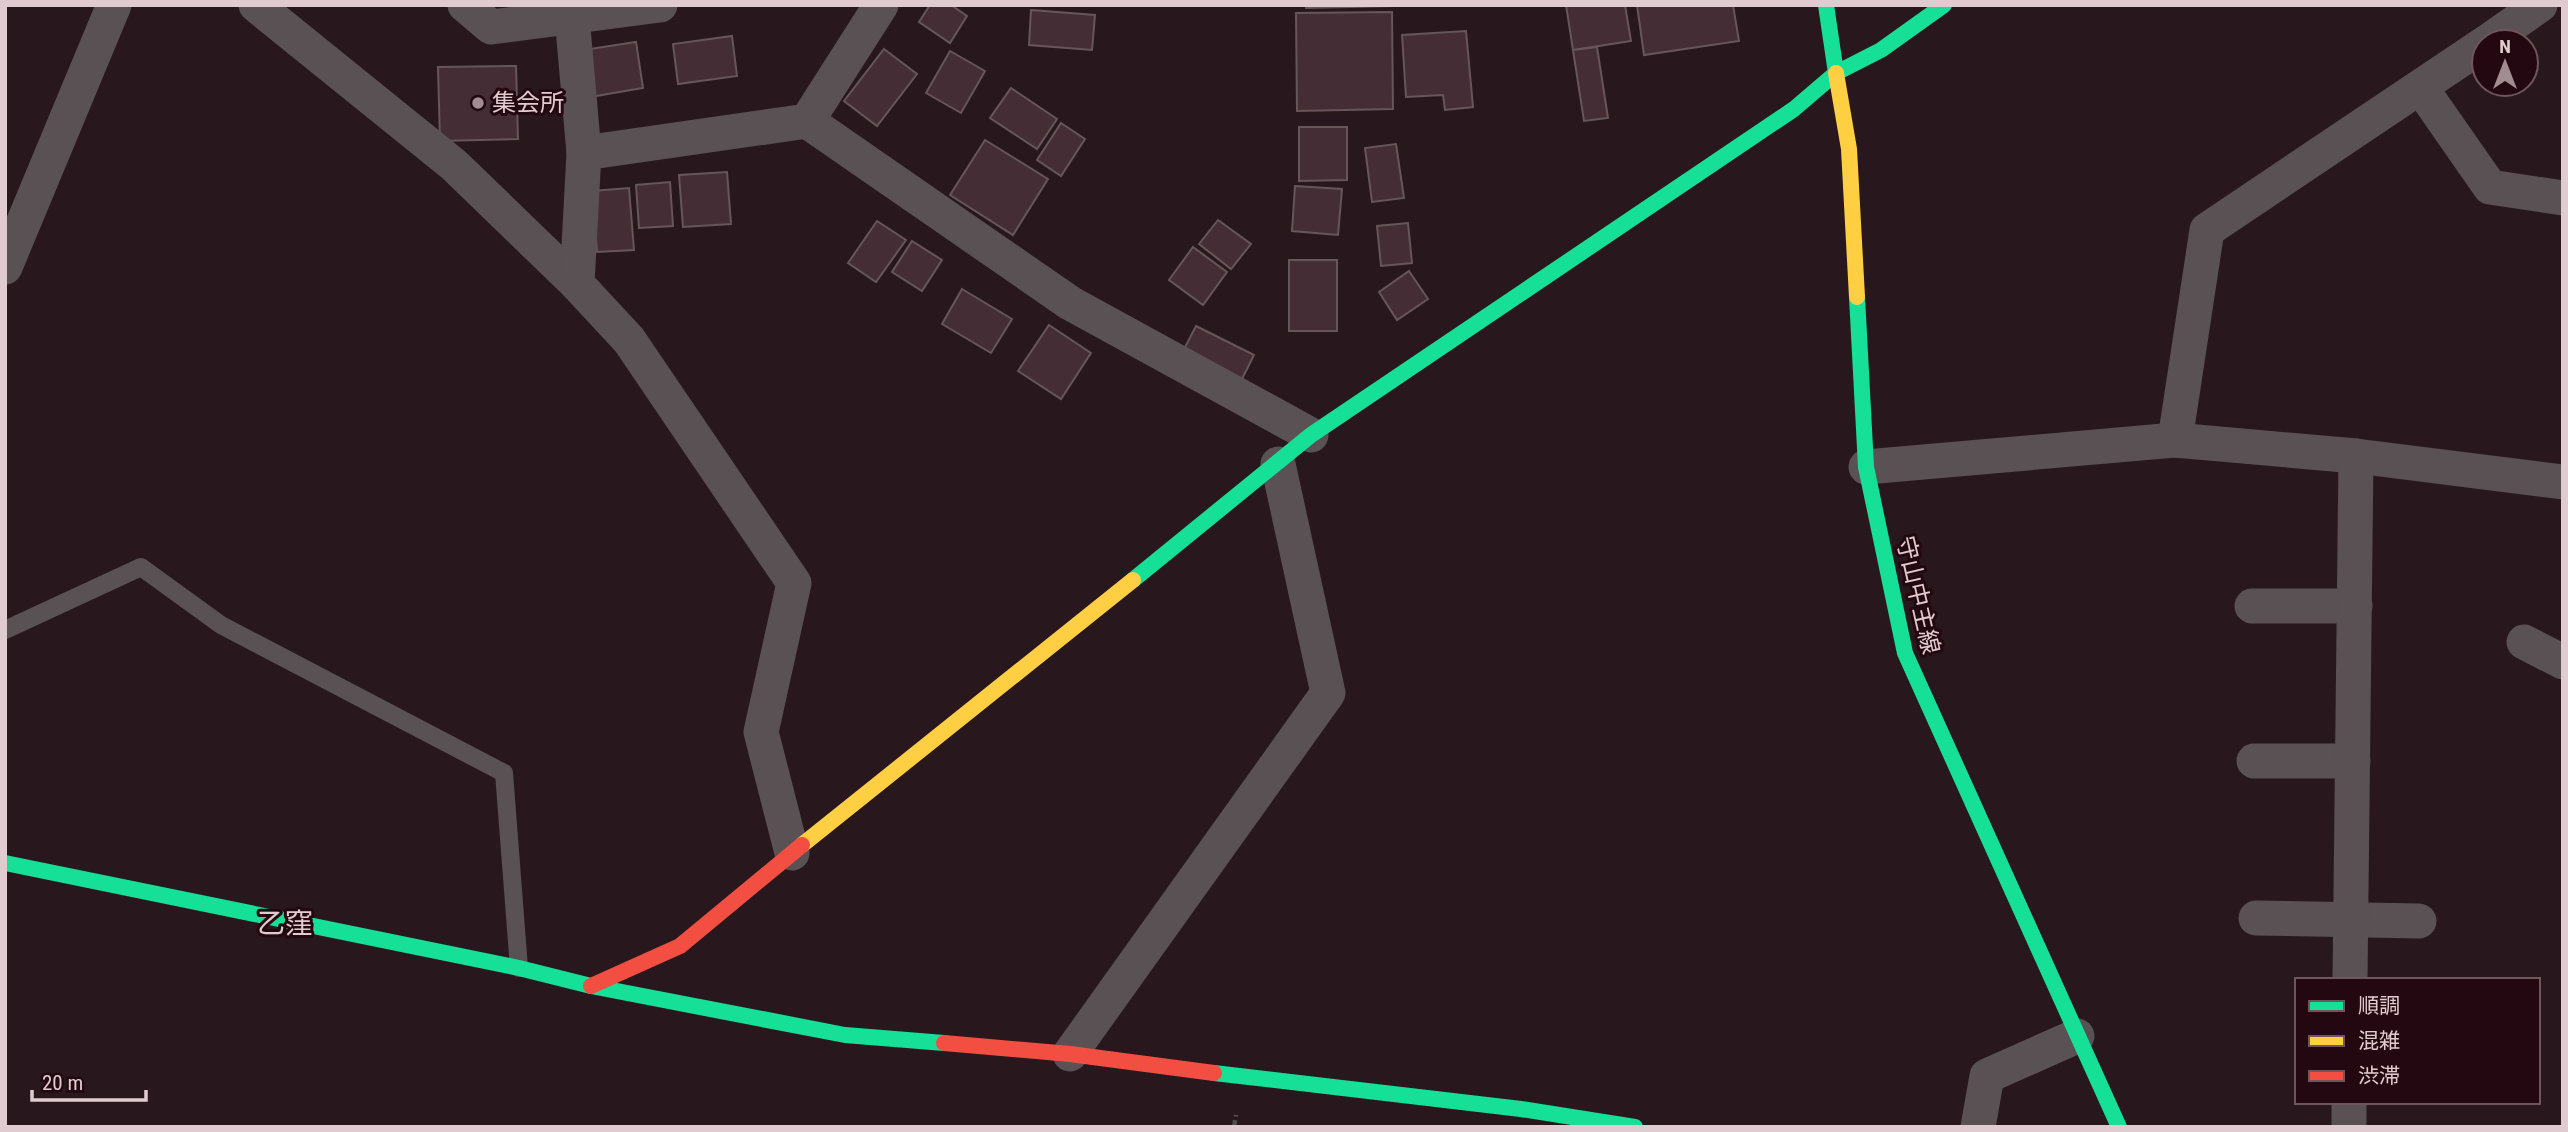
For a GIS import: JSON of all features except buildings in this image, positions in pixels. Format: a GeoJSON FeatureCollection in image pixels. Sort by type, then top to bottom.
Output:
{"type":"FeatureCollection","features":[{"type":"Feature","properties":{"kind":"street"},"geometry":{"type":"LineString","coordinates":[[5,267],[114,5]]}},
{"type":"Feature","properties":{"kind":"street"},"geometry":{"type":"LineString","coordinates":[[256,5],[454,165],[577,284],[629,340],[794,583],[761,732],[792,853]]}},
{"type":"Feature","properties":{"kind":"street"},"geometry":{"type":"LineString","coordinates":[[465,5],[491,27],[572,11],[660,5]]}},
{"type":"Feature","properties":{"kind":"street"},"geometry":{"type":"LineString","coordinates":[[807,121],[881,5]]}},
{"type":"Feature","properties":{"kind":"street","name":"守山中主線"},"geometry":{"type":"LineString","coordinates":[[1826,5],[1849,149],[1866,467],[1905,653],[2119,1127]]}},
{"type":"Feature","properties":{"kind":"street"},"geometry":{"type":"LineString","coordinates":[[591,986],[680,946],[1311,435],[1782,117],[1836,73],[1881,50],[1944,5]]}},
{"type":"Feature","properties":{"kind":"street"},"geometry":{"type":"LineString","coordinates":[[2507,28],[2540,5]]}},
{"type":"Feature","properties":{"kind":"street"},"geometry":{"type":"LineString","coordinates":[[572,11],[584,153],[577,284]]}},
{"type":"Feature","properties":{"kind":"street"},"geometry":{"type":"LineString","coordinates":[[2175,440],[2207,230],[2470,54]]}},
{"type":"Feature","properties":{"kind":"street"},"geometry":{"type":"LineString","coordinates":[[2421,88],[2490,187],[2563,198]]}},
{"type":"Feature","properties":{"kind":"street"},"geometry":{"type":"LineString","coordinates":[[584,153],[807,121],[1069,303],[1311,435]]}},
{"type":"Feature","properties":{"kind":"street"},"geometry":{"type":"LineString","coordinates":[[1866,467],[2175,440],[2356,456],[2563,482]]}},
{"type":"Feature","properties":{"kind":"street"},"geometry":{"type":"LineString","coordinates":[[2350,978],[2356,456]]}},
{"type":"Feature","properties":{"kind":"street"},"geometry":{"type":"LineString","coordinates":[[1070,1054],[1328,693],[1278,464]]}},
{"type":"Feature","properties":{"kind":"street"},"geometry":{"type":"LineString","coordinates":[[2252,606],[2355,606]]}},
{"type":"Feature","properties":{"kind":"street"},"geometry":{"type":"LineString","coordinates":[[2524,642],[2563,662]]}},
{"type":"Feature","properties":{"kind":"street"},"geometry":{"type":"LineString","coordinates":[[2254,761],[2353,761]]}},
{"type":"Feature","properties":{"kind":"street"},"geometry":{"type":"LineString","coordinates":[[5,863],[519,968],[591,986],[845,1035],[1070,1054],[1521,1109],[1635,1127]]}},
{"type":"Feature","properties":{"kind":"street"},"geometry":{"type":"LineString","coordinates":[[2256,918],[2419,921]]}},
{"type":"Feature","properties":{"kind":"street"},"geometry":{"type":"LineString","coordinates":[[1978,1127],[1987,1076],[2077,1037]]}},
{"type":"Feature","properties":{"kind":"street"},"geometry":{"type":"LineString","coordinates":[[2349,1104],[2349,1127]]}},
{"type":"Feature","properties":{"kind":"lane"},"geometry":{"type":"LineString","coordinates":[[5,630],[141,567],[221,625],[505,773],[519,968]]}},
{"type":"Feature","properties":{"kind":"traffic: fast"},"geometry":{"type":"LineString","coordinates":[[1826,5],[1836,73],[1881,50],[1944,5]]}},
{"type":"Feature","properties":{"kind":"traffic: fast"},"geometry":{"type":"LineString","coordinates":[[1133,580],[1311,435],[1794,109],[1836,73]]}},
{"type":"Feature","properties":{"kind":"traffic: fast"},"geometry":{"type":"LineString","coordinates":[[1857,297],[1866,467],[1905,653],[2119,1127]]}},
{"type":"Feature","properties":{"kind":"traffic: fast"},"geometry":{"type":"LineString","coordinates":[[5,863],[519,968],[591,986],[845,1035],[944,1043]]}},
{"type":"Feature","properties":{"kind":"traffic: fast"},"geometry":{"type":"LineString","coordinates":[[1214,1073],[1521,1109],[1635,1127]]}},
{"type":"Feature","properties":{"kind":"traffic: slow"},"geometry":{"type":"LineString","coordinates":[[1836,73],[1849,149],[1857,297]]}},
{"type":"Feature","properties":{"kind":"traffic: slow"},"geometry":{"type":"LineString","coordinates":[[802,845],[1133,580]]}},
{"type":"Feature","properties":{"kind":"traffic: jam"},"geometry":{"type":"LineString","coordinates":[[591,986],[680,946],[802,845]]}},
{"type":"Feature","properties":{"kind":"traffic: jam"},"geometry":{"type":"LineString","coordinates":[[944,1043],[1070,1054],[1214,1073]]}},
{"type":"Feature","properties":{"kind":"place","name":"集会所"},"geometry":{"type":"Point","coordinates":[478,103]}},
{"type":"Feature","properties":{"kind":"district","name":"乙窪"},"geometry":{"type":"Point","coordinates":[285,923]}}]}
